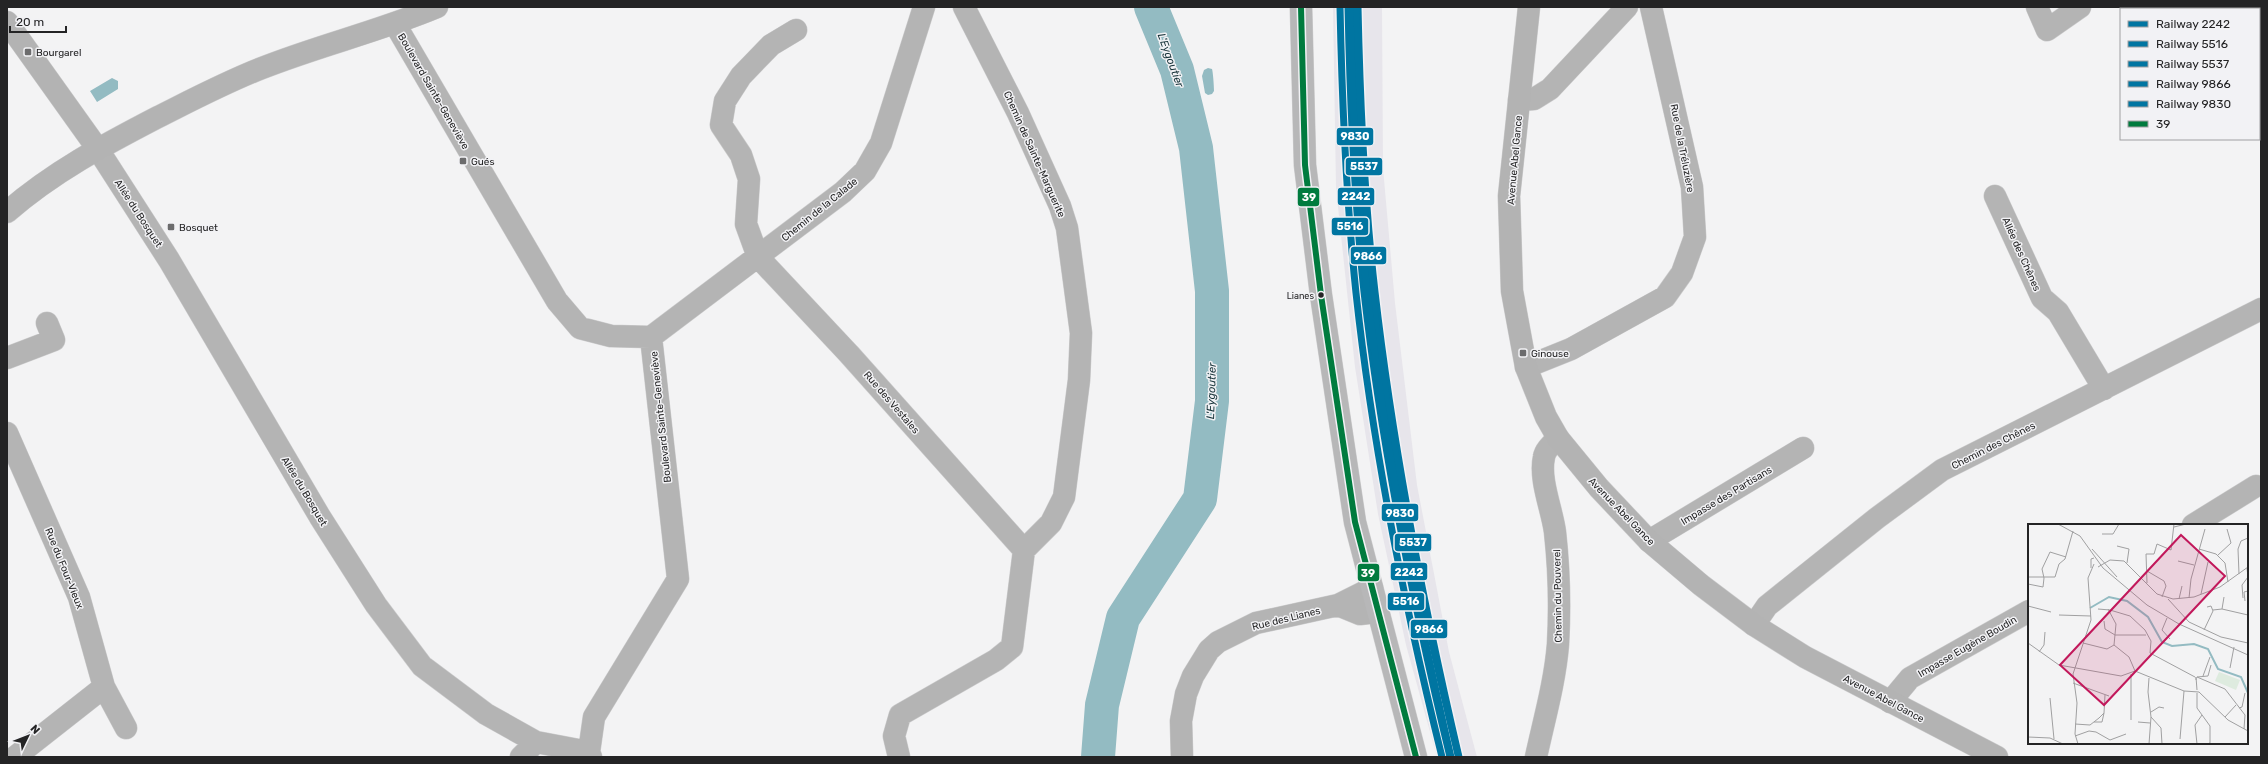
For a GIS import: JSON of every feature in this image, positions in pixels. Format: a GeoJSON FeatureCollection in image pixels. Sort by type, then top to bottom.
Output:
{"type":"FeatureCollection","features":[{"type":"Feature","properties":{"kind":"main road"},"geometry":{"type":"LineString","coordinates":[[7,212],[59,172],[97,148],[218,86],[255,71],[395,24],[437,7]]}},
{"type":"Feature","properties":{"kind":"main road"},"geometry":{"type":"LineString","coordinates":[[1301,7],[1305,165],[1319,282],[1355,522],[1377,612],[1416,757]]}},
{"type":"Feature","properties":{"kind":"main road","name":"Avenue Abel Gance"},"geometry":{"type":"LineString","coordinates":[[1529,7],[1511,171],[1509,228],[1512,291],[1526,367],[1546,416],[1558,438],[1599,488],[1649,541],[1701,585],[1754,625],[1805,657],[1997,757]]}},
{"type":"Feature","properties":{"kind":"main road"},"geometry":{"type":"LineString","coordinates":[[7,22],[97,148]]}},
{"type":"Feature","properties":{"kind":"street","name":"Chemin de la Calade"},"geometry":{"type":"LineString","coordinates":[[651,337],[843,192],[865,171],[881,143],[924,7]]}},
{"type":"Feature","properties":{"kind":"street","name":"Chemin de Sainte-Marguerite"},"geometry":{"type":"LineString","coordinates":[[964,7],[1018,113],[1060,206],[1067,228],[1081,333],[1080,380],[1064,497],[1051,523],[1024,550]]}},
{"type":"Feature","properties":{"kind":"street"},"geometry":{"type":"LineString","coordinates":[[1520,96],[1534,99],[1550,89],[1627,7]]}},
{"type":"Feature","properties":{"kind":"street","name":"Rue de la Tréluzière"},"geometry":{"type":"LineString","coordinates":[[1526,367],[1571,349],[1665,297],[1682,273],[1695,237],[1692,187],[1651,7]]}},
{"type":"Feature","properties":{"kind":"street"},"geometry":{"type":"LineString","coordinates":[[2037,7],[2046,30],[2080,7]]}},
{"type":"Feature","properties":{"kind":"street","name":"Boulevard Sainte-Geneviève"},"geometry":{"type":"LineString","coordinates":[[395,24],[562,306],[580,328],[611,336],[651,337],[678,579],[594,717],[590,754]]}},
{"type":"Feature","properties":{"kind":"street"},"geometry":{"type":"LineString","coordinates":[[758,256],[746,224],[749,179],[741,154],[721,125],[724,100],[741,76],[771,45],[796,30]]}},
{"type":"Feature","properties":{"kind":"street","name":"Allée du Bosquet"},"geometry":{"type":"LineString","coordinates":[[97,148],[169,260],[320,518],[376,605],[422,666],[486,714],[536,742],[590,754]]}},
{"type":"Feature","properties":{"kind":"street","name":"Allée des Chênes"},"geometry":{"type":"LineString","coordinates":[[1995,196],[2042,298],[2058,312],[2104,389]]}},
{"type":"Feature","properties":{"kind":"street","name":"Rue des Vestales"},"geometry":{"type":"LineString","coordinates":[[758,256],[849,354],[1024,550]]}},
{"type":"Feature","properties":{"kind":"street","name":"Chemin des Chênes"},"geometry":{"type":"LineString","coordinates":[[1754,625],[1767,606],[1877,518],[1942,470],[2261,309]]}},
{"type":"Feature","properties":{"kind":"street"},"geometry":{"type":"LineString","coordinates":[[7,358],[54,340],[47,323]]}},
{"type":"Feature","properties":{"kind":"street","name":"Rue du Four-Vieux"},"geometry":{"type":"LineString","coordinates":[[7,433],[78,596],[104,687],[126,728]]}},
{"type":"Feature","properties":{"kind":"street","name":"Chemin du Pouverel"},"geometry":{"type":"LineString","coordinates":[[1536,757],[1551,692],[1558,644],[1556,538],[1544,471],[1544,457],[1549,447],[1558,438]]}},
{"type":"Feature","properties":{"kind":"street","name":"Impasse des Partisans"},"geometry":{"type":"LineString","coordinates":[[1649,541],[1803,448]]}},
{"type":"Feature","properties":{"kind":"street"},"geometry":{"type":"LineString","coordinates":[[2194,524],[2256,486]]}},
{"type":"Feature","properties":{"kind":"street"},"geometry":{"type":"LineString","coordinates":[[899,757],[894,736],[900,715],[996,660],[1012,647],[1024,550]]}},
{"type":"Feature","properties":{"kind":"street","name":"Rue des Lianes"},"geometry":{"type":"LineString","coordinates":[[1182,757],[1181,721],[1186,694],[1193,676],[1209,650],[1218,642],[1256,623],[1338,605],[1372,588]]}},
{"type":"Feature","properties":{"kind":"street"},"geometry":{"type":"LineString","coordinates":[[1338,605],[1360,614],[1377,612]]}},
{"type":"Feature","properties":{"kind":"street","name":"Impasse Eugène Boudin"},"geometry":{"type":"LineString","coordinates":[[1890,702],[1910,678],[2028,612]]}},
{"type":"Feature","properties":{"kind":"street"},"geometry":{"type":"LineString","coordinates":[[15,757],[104,687]]}},
{"type":"Feature","properties":{"kind":"street"},"geometry":{"type":"LineString","coordinates":[[521,757],[536,742]]}},
{"type":"Feature","properties":{"kind":"shaded area"},"geometry":{"type":"Polygon","coordinates":[[[1333,7],[1382,7],[1383,168],[1395,303],[1417,485],[1449,652],[1477,757],[1437,757],[1406,645],[1378,514],[1355,367],[1336,188],[1333,7]]]}},
{"type":"Feature","properties":{"kind":"water"},"geometry":{"type":"Polygon","coordinates":[[[1208,68],[1212,69],[1214,91],[1212,94],[1208,95],[1205,93],[1202,76],[1204,70],[1208,68]]]}},
{"type":"Feature","properties":{"kind":"water"},"geometry":{"type":"Polygon","coordinates":[[[112,78],[118,81],[118,89],[97,102],[90,91],[112,78]]]}},
{"type":"Feature","properties":{"kind":"waterway","name":"L'Eygoutier"},"geometry":{"type":"LineString","coordinates":[[1098,757],[1102,705],[1123,618],[1200,499],[1212,401],[1212,291],[1196,148],[1177,70],[1151,7]]}},
{"type":"Feature","properties":{"kind":"rail line","name":"5516"},"geometry":{"type":"LineString","coordinates":[[1340,7],[1343,115],[1347,186],[1356,293],[1363,352],[1371,410],[1391,526],[1415,642],[1442,757]]}},
{"type":"Feature","properties":{"kind":"rail line","name":"2242"},"geometry":{"type":"LineString","coordinates":[[1348,7],[1355,186],[1364,292],[1371,351],[1389,468],[1411,584],[1450,757]]}},
{"type":"Feature","properties":{"kind":"rail line","name":"9830"},"geometry":{"type":"LineString","coordinates":[[1350,7],[1358,186],[1363,257],[1374,351],[1402,526],[1425,641],[1451,757]]}},
{"type":"Feature","properties":{"kind":"rail line","name":"9866"},"geometry":{"type":"LineString","coordinates":[[1356,7],[1359,114],[1363,185],[1372,292],[1379,350],[1397,467],[1419,582],[1458,755]]}},
{"type":"Feature","properties":{"kind":"rail line","name":"5537"},"geometry":{"type":"LineString","coordinates":[[1358,7],[1361,114],[1365,185],[1371,256],[1382,351],[1410,526],[1433,641],[1459,757]]}},
{"type":"Feature","properties":{"kind":"transit line","name":"39"},"geometry":{"type":"LineString","coordinates":[[1301,7],[1305,165],[1321,295],[1355,522],[1416,757]]}},
{"type":"Feature","properties":{"kind":"place","name":"Bourgarel"},"geometry":{"type":"Point","coordinates":[28,52]}},
{"type":"Feature","properties":{"kind":"place","name":"Gués"},"geometry":{"type":"Point","coordinates":[463,161]}},
{"type":"Feature","properties":{"kind":"place","name":"Bosquet"},"geometry":{"type":"Point","coordinates":[171,227]}},
{"type":"Feature","properties":{"kind":"place","name":"Lianes"},"geometry":{"type":"Point","coordinates":[1321,295]}},
{"type":"Feature","properties":{"kind":"place","name":"Ginouse"},"geometry":{"type":"Point","coordinates":[1523,353]}}]}
